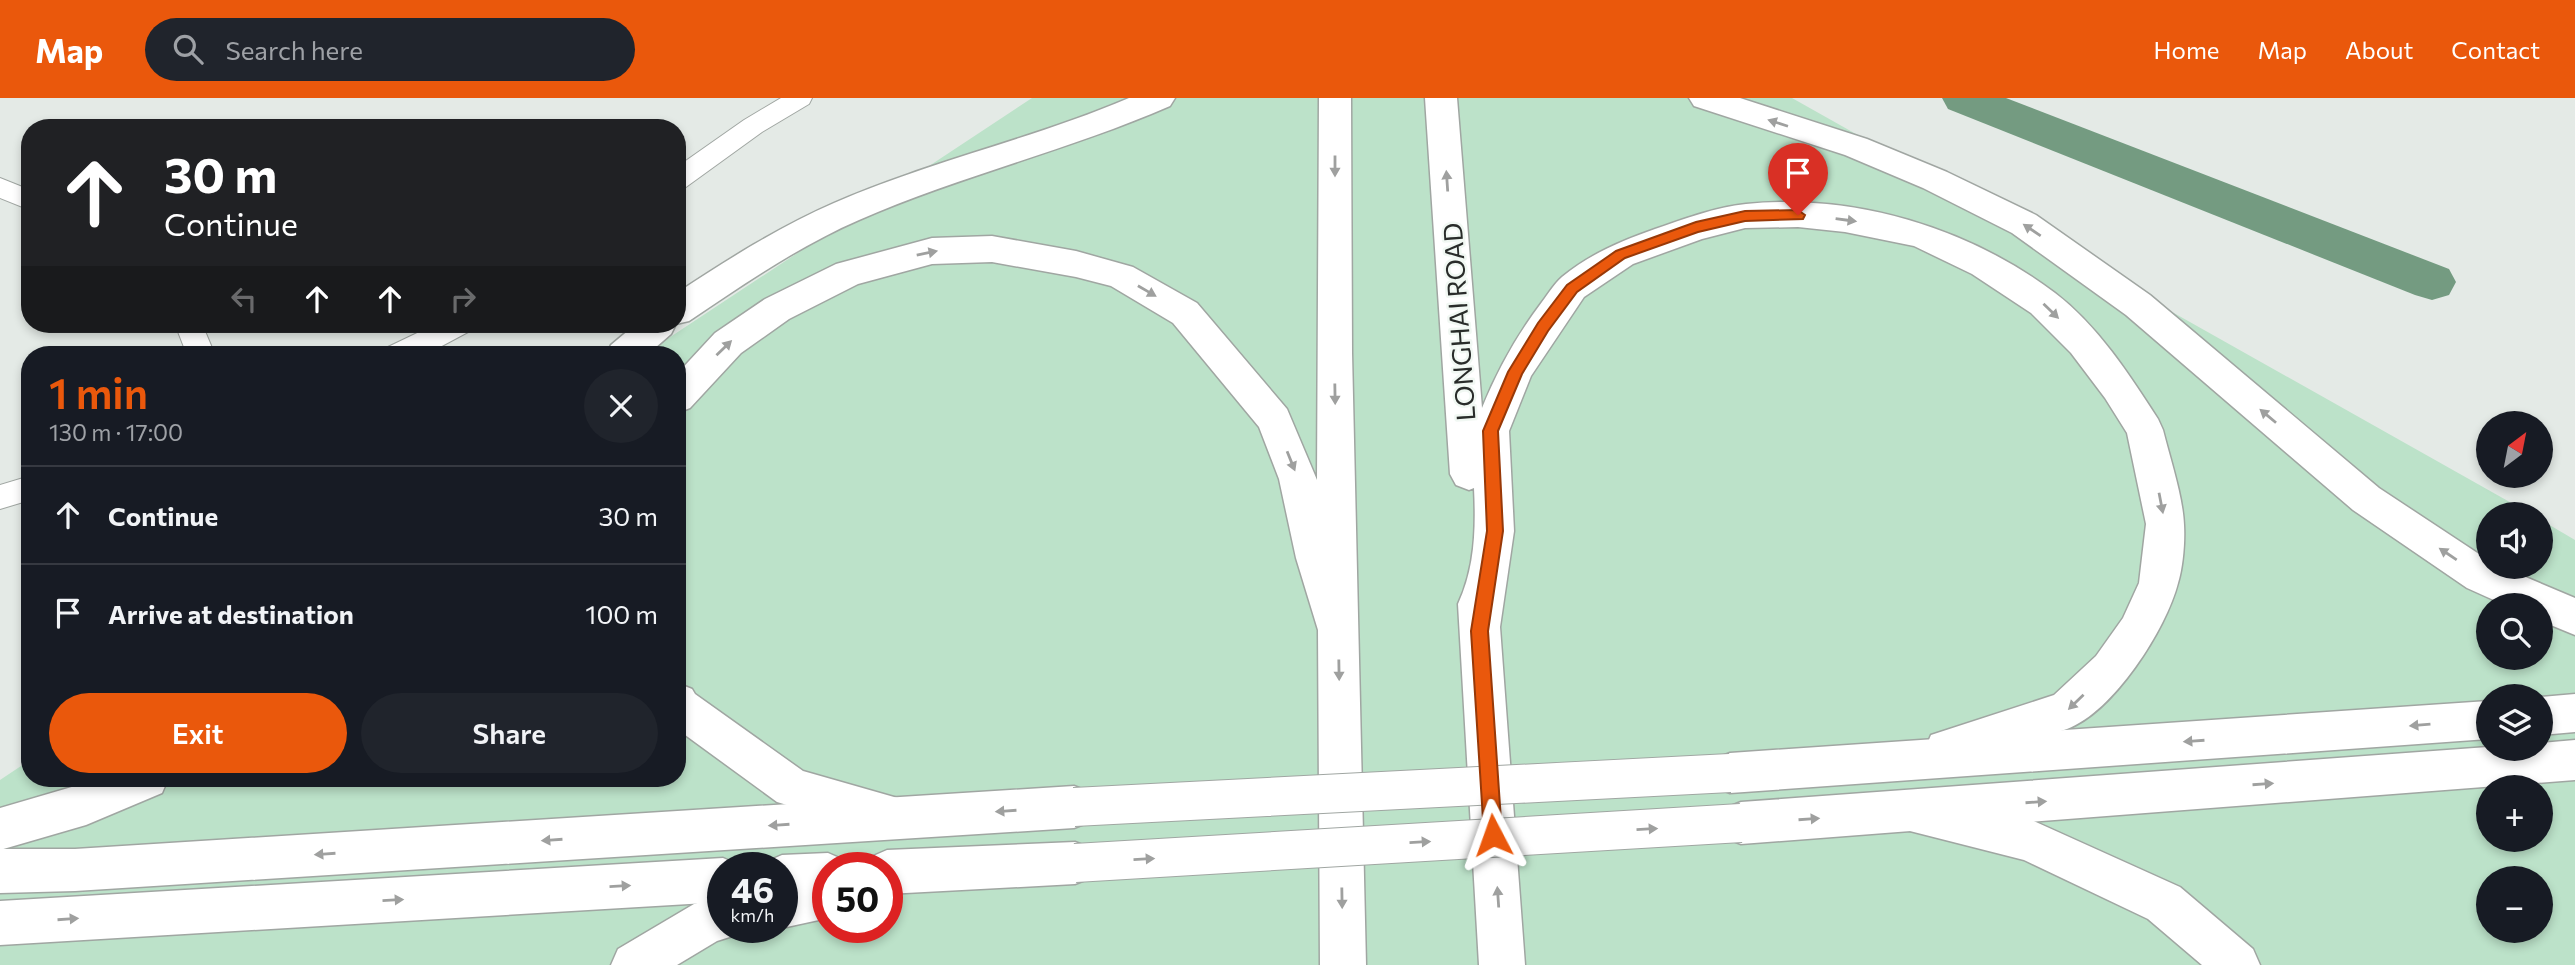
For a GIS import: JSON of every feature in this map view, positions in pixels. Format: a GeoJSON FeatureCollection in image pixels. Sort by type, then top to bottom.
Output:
{"type":"FeatureCollection","features":[{"type":"Feature","properties":{"kind":"main road"},"geometry":{"type":"LineString","coordinates":[[686,305],[760,256],[871,202],[1099,125],[1159,98]]}},
{"type":"Feature","properties":{"kind":"main road"},"geometry":{"type":"LineString","coordinates":[[1335,98],[1334,353],[1343,962]]}},
{"type":"Feature","properties":{"kind":"main road","name":"LONGHAI ROAD"},"geometry":{"type":"LineString","coordinates":[[1441,98],[1503,956]]}},
{"type":"Feature","properties":{"kind":"main road"},"geometry":{"type":"LineString","coordinates":[[1705,98],[1856,147],[1935,180],[2024,224],[2138,304],[2366,499],[2481,576],[2575,617]]}},
{"type":"Feature","properties":{"kind":"main road"},"geometry":{"type":"LineString","coordinates":[[1479,631],[1495,531],[1491,431],[1515,372],[1543,327],[1572,289],[1620,255],[1696,228],[1745,216],[1798,215],[1845,220],[1921,235],[1984,265],[2043,303],[2084,343],[2145,430],[2165,524],[2160,583],[2137,631],[2110,669],[2067,710],[2002,733],[1902,762]]}},
{"type":"Feature","properties":{"kind":"main road"},"geometry":{"type":"LineString","coordinates":[[686,388],[728,343],[778,309],[848,273],[932,251],[992,248],[1076,264],[1121,276],[1185,313],[1274,420],[1298,479],[1315,558],[1339,633]]}},
{"type":"Feature","properties":{"kind":"main road"},"geometry":{"type":"LineString","coordinates":[[634,346],[649,333]]}},
{"type":"Feature","properties":{"kind":"main road"},"geometry":{"type":"LineString","coordinates":[[686,711],[792,788],[898,818]]}},
{"type":"Feature","properties":{"kind":"main road"},"geometry":{"type":"LineString","coordinates":[[2553,715],[2575,713]]}},
{"type":"Feature","properties":{"kind":"main road"},"geometry":{"type":"LineString","coordinates":[[0,871],[75,870],[1074,807],[1730,774],[2476,721]]}},
{"type":"Feature","properties":{"kind":"main road"},"geometry":{"type":"LineString","coordinates":[[903,872],[1905,812],[2575,760]]}},
{"type":"Feature","properties":{"kind":"main road"},"geometry":{"type":"LineString","coordinates":[[0,829],[86,805],[128,787]]}},
{"type":"Feature","properties":{"kind":"main road"},"geometry":{"type":"LineString","coordinates":[[1905,812],[2029,840],[2165,903],[2237,965]]}},
{"type":"Feature","properties":{"kind":"main road"},"geometry":{"type":"LineString","coordinates":[[0,923],[707,881]]}},
{"type":"Feature","properties":{"kind":"main road"},"geometry":{"type":"LineString","coordinates":[[635,965],[707,922]]}},
{"type":"Feature","properties":{"kind":"lane"},"geometry":{"type":"LineString","coordinates":[[686,174],[753,126],[800,98]]}},
{"type":"Feature","properties":{"kind":"lane"},"geometry":{"type":"LineString","coordinates":[[0,187],[21,197]]}},
{"type":"Feature","properties":{"kind":"lane"},"geometry":{"type":"LineString","coordinates":[[419,346],[443,333]]}},
{"type":"Feature","properties":{"kind":"lane"},"geometry":{"type":"LineString","coordinates":[[0,497],[21,491]]}},
{"type":"Feature","properties":{"kind":"green space"},"geometry":{"type":"Polygon","coordinates":[[[1032,98],[1792,98],[2476,483],[2476,488],[2485,488],[2510,502],[2476,502],[2476,579],[2553,579],[2553,527],[2575,540],[2575,965],[0,965],[0,780],[21,766],[21,787],[686,787],[686,346],[657,346],[676,333],[686,333],[686,327],[1032,98]]]}},
{"type":"Feature","properties":{"kind":"waterway"},"geometry":{"type":"LineString","coordinates":[[1963,98],[2432,282]]}},
{"type":"Feature","properties":{"kind":"route"},"geometry":{"type":"LineString","coordinates":[[1493,835],[1479,631],[1495,531],[1491,431],[1515,372],[1543,327],[1572,289],[1620,255],[1696,228],[1745,216],[1798,215]]}}]}
